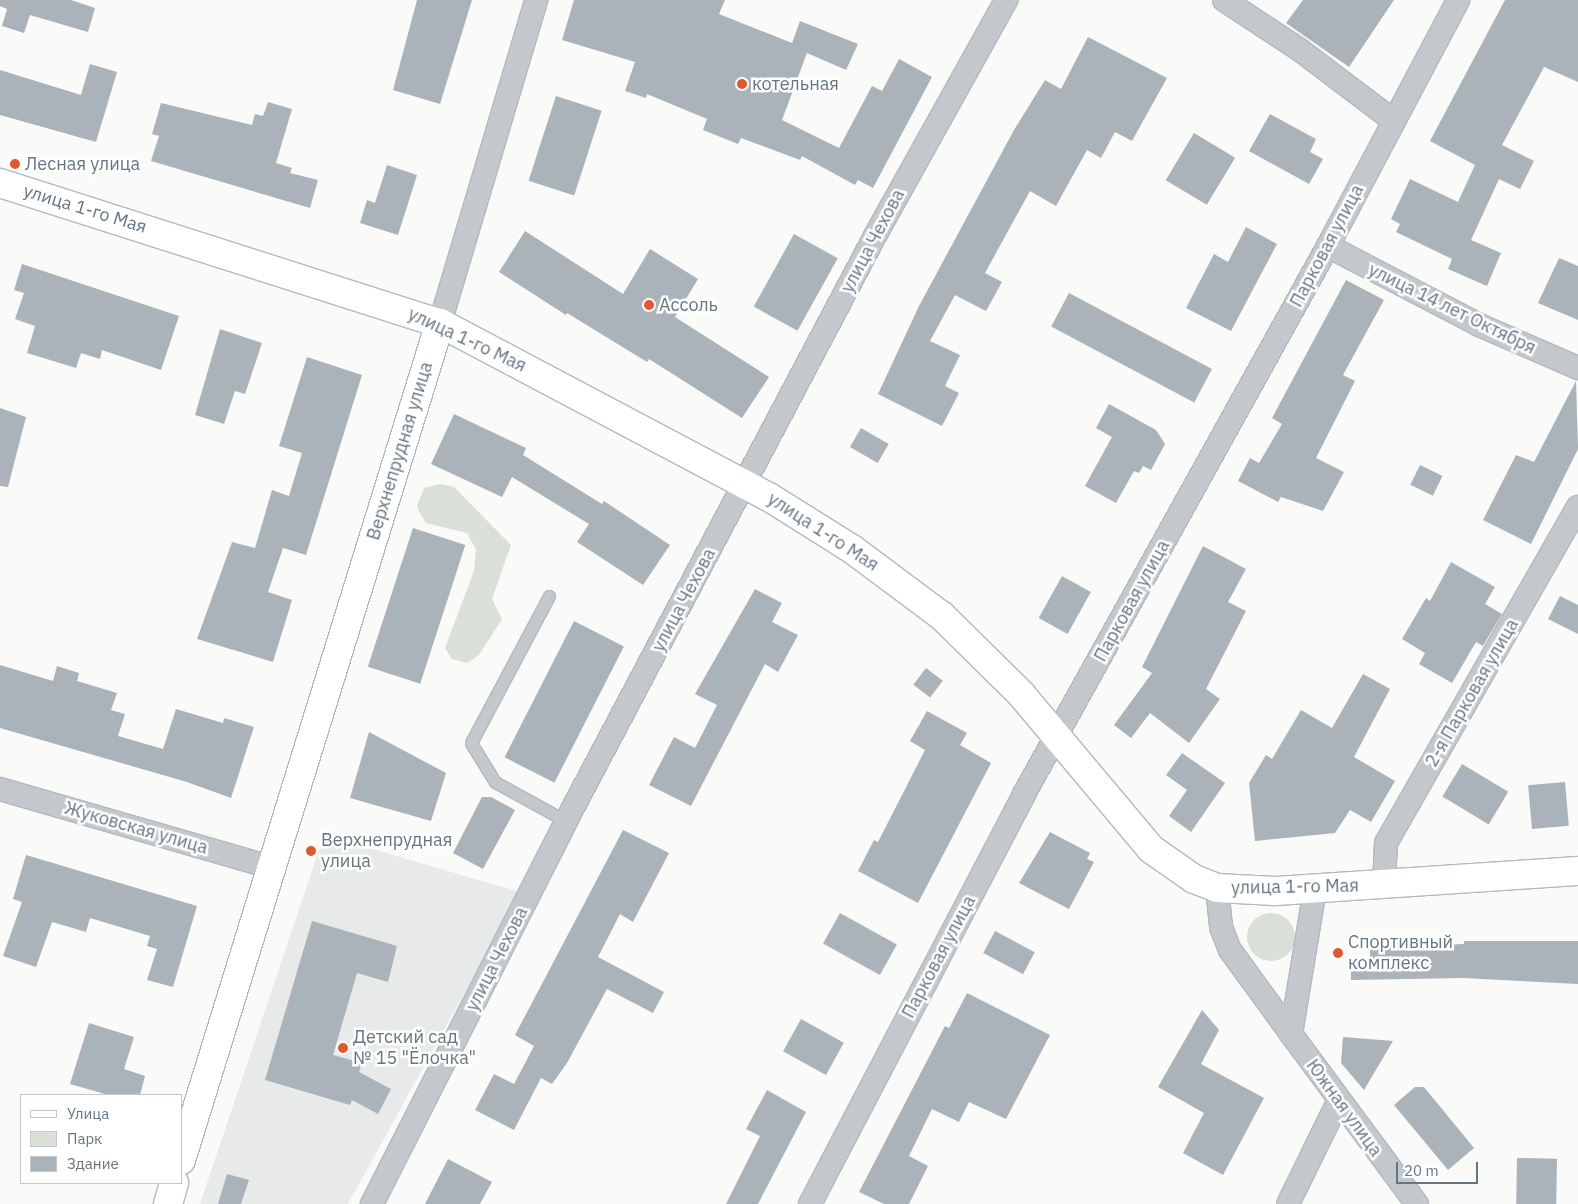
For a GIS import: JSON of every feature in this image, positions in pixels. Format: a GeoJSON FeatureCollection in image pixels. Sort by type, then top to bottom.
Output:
{"type":"FeatureCollection","features":[{"type":"Feature","properties":{"kind":"main road","name":"улица 1-го Мая"},"geometry":{"type":"LineString","coordinates":[[0,183],[440,323],[746,484],[852,549],[942,616],[1021,694],[1151,849],[1194,879],[1217,888],[1251,892],[1578,871]]}},
{"type":"Feature","properties":{"kind":"main road","name":"Верхнепрудная улица"},"geometry":{"type":"LineString","coordinates":[[182,1157],[440,323]]}},
{"type":"Feature","properties":{"kind":"main road"},"geometry":{"type":"LineString","coordinates":[[168,1204],[174,1184]]}},
{"type":"Feature","properties":{"kind":"street","name":"Верхнепрудная улица"},"geometry":{"type":"LineString","coordinates":[[440,323],[536,0]]}},
{"type":"Feature","properties":{"kind":"street","name":"улица Чехова"},"geometry":{"type":"LineString","coordinates":[[372,1204],[566,821],[746,484],[876,234],[1006,0]]}},
{"type":"Feature","properties":{"kind":"street"},"geometry":{"type":"LineString","coordinates":[[1224,0],[1300,50],[1394,121]]}},
{"type":"Feature","properties":{"kind":"street","name":"Парковая улица"},"geometry":{"type":"LineString","coordinates":[[810,1204],[1056,736],[1328,246],[1458,0]]}},
{"type":"Feature","properties":{"kind":"street","name":"улица 14 лет Октября"},"geometry":{"type":"LineString","coordinates":[[1328,246],[1479,325],[1578,368]]}},
{"type":"Feature","properties":{"kind":"street","name":"2-я Парковая улица"},"geometry":{"type":"LineString","coordinates":[[1384,884],[1386,843],[1578,507]]}},
{"type":"Feature","properties":{"kind":"street","name":"Жуковская улица"},"geometry":{"type":"LineString","coordinates":[[0,789],[271,867]]}},
{"type":"Feature","properties":{"kind":"street","name":"Южная улица"},"geometry":{"type":"LineString","coordinates":[[1217,888],[1221,927],[1230,950],[1338,1102],[1417,1204]]}},
{"type":"Feature","properties":{"kind":"street"},"geometry":{"type":"LineString","coordinates":[[1291,1034],[1315,889]]}},
{"type":"Feature","properties":{"kind":"street"},"geometry":{"type":"LineString","coordinates":[[1288,1204],[1338,1102]]}},
{"type":"Feature","properties":{"kind":"lane"},"geometry":{"type":"LineString","coordinates":[[549,596],[471,742],[496,782],[566,821]]}},
{"type":"Feature","properties":{"kind":"shaded area","name":"Детский сад № 15 \"Ёлочка\""},"geometry":{"type":"Polygon","coordinates":[[[324,835],[520,892],[348,1204],[200,1204],[324,835]]]}},
{"type":"Feature","properties":{"kind":"green space"},"geometry":{"type":"Polygon","coordinates":[[[440,484],[454,487],[511,545],[492,599],[502,619],[479,655],[467,663],[452,659],[445,648],[474,571],[476,550],[467,533],[426,523],[417,506],[424,488],[440,484]]]}},
{"type":"Feature","properties":{"kind":"green space"},"geometry":{"type":"Polygon","coordinates":[[[1266,913],[1276,913],[1285,917],[1291,923],[1294,928],[1294,946],[1285,957],[1276,961],[1266,961],[1257,957],[1251,951],[1247,942],[1247,932],[1251,923],[1257,917],[1266,913]]]}},
{"type":"Feature","properties":{"kind":"building"},"geometry":{"type":"Polygon","coordinates":[[[0,0],[71,0],[95,8],[88,32],[30,15],[24,33],[2,26],[7,9],[0,6],[0,0]]]}},
{"type":"Feature","properties":{"kind":"building"},"geometry":{"type":"Polygon","coordinates":[[[417,0],[472,0],[440,104],[393,90],[417,0]]]}},
{"type":"Feature","properties":{"kind":"building"},"geometry":{"type":"Polygon","coordinates":[[[574,0],[725,0],[719,14],[792,43],[800,21],[858,44],[846,70],[807,53],[782,120],[839,148],[872,86],[882,91],[899,59],[932,77],[873,188],[858,180],[855,185],[802,156],[800,160],[741,138],[738,144],[703,130],[707,119],[647,94],[646,98],[625,91],[635,62],[562,40],[574,0]]]}},
{"type":"Feature","properties":{"kind":"building"},"geometry":{"type":"Polygon","coordinates":[[[1303,0],[1394,0],[1349,67],[1286,23],[1303,0]]]}},
{"type":"Feature","properties":{"kind":"building"},"geometry":{"type":"Polygon","coordinates":[[[1505,0],[1578,0],[1578,82],[1544,67],[1502,145],[1534,161],[1520,189],[1499,179],[1471,240],[1501,253],[1487,286],[1448,269],[1452,259],[1396,232],[1400,224],[1391,219],[1410,179],[1458,202],[1475,165],[1430,141],[1505,0]]]}},
{"type":"Feature","properties":{"kind":"building"},"geometry":{"type":"Polygon","coordinates":[[[1088,37],[1167,78],[1132,141],[1115,132],[1101,158],[1087,150],[1056,206],[1030,191],[985,273],[1002,282],[986,311],[955,295],[930,341],[960,355],[945,386],[959,393],[942,426],[878,394],[919,306],[1014,130],[1045,80],[1061,89],[1088,37]]]}},
{"type":"Feature","properties":{"kind":"building"},"geometry":{"type":"Polygon","coordinates":[[[90,64],[117,72],[96,142],[0,115],[0,70],[81,95],[90,64]]]}},
{"type":"Feature","properties":{"kind":"building"},"geometry":{"type":"Polygon","coordinates":[[[556,96],[602,111],[574,195],[528,181],[556,96]]]}},
{"type":"Feature","properties":{"kind":"building"},"geometry":{"type":"Polygon","coordinates":[[[268,102],[292,109],[276,163],[292,168],[290,173],[318,180],[310,208],[151,161],[159,136],[152,134],[161,103],[252,125],[255,114],[263,116],[268,102]]]}},
{"type":"Feature","properties":{"kind":"building"},"geometry":{"type":"Polygon","coordinates":[[[1270,114],[1316,139],[1310,152],[1323,159],[1309,184],[1249,151],[1270,114]]]}},
{"type":"Feature","properties":{"kind":"building"},"geometry":{"type":"Polygon","coordinates":[[[1194,133],[1235,158],[1207,205],[1166,180],[1194,133]]]}},
{"type":"Feature","properties":{"kind":"building"},"geometry":{"type":"Polygon","coordinates":[[[387,165],[417,175],[398,235],[360,223],[367,200],[375,203],[387,165]]]}},
{"type":"Feature","properties":{"kind":"building"},"geometry":{"type":"Polygon","coordinates":[[[1246,227],[1277,244],[1231,331],[1186,308],[1214,254],[1228,262],[1246,227]]]}},
{"type":"Feature","properties":{"kind":"building"},"geometry":{"type":"Polygon","coordinates":[[[525,231],[623,294],[650,249],[698,279],[675,317],[769,377],[742,418],[649,359],[647,362],[567,313],[566,315],[499,272],[525,231]]]}},
{"type":"Feature","properties":{"kind":"building"},"geometry":{"type":"Polygon","coordinates":[[[794,234],[838,258],[797,331],[754,307],[794,234]]]}},
{"type":"Feature","properties":{"kind":"building"},"geometry":{"type":"Polygon","coordinates":[[[1559,258],[1578,266],[1578,320],[1538,303],[1559,258]]]}},
{"type":"Feature","properties":{"kind":"building"},"geometry":{"type":"Polygon","coordinates":[[[22,264],[179,316],[161,370],[102,350],[100,359],[81,353],[76,368],[27,353],[35,326],[15,319],[24,293],[14,290],[22,264]]]}},
{"type":"Feature","properties":{"kind":"building"},"geometry":{"type":"Polygon","coordinates":[[[1346,280],[1384,300],[1343,375],[1355,381],[1316,458],[1344,472],[1323,511],[1281,497],[1278,502],[1238,481],[1250,458],[1259,463],[1282,424],[1272,418],[1346,280]]]}},
{"type":"Feature","properties":{"kind":"building"},"geometry":{"type":"Polygon","coordinates":[[[1069,293],[1212,369],[1194,403],[1051,327],[1069,293]]]}},
{"type":"Feature","properties":{"kind":"building"},"geometry":{"type":"Polygon","coordinates":[[[220,329],[262,343],[245,394],[235,391],[224,424],[195,415],[220,329]]]}},
{"type":"Feature","properties":{"kind":"building"},"geometry":{"type":"Polygon","coordinates":[[[307,357],[362,375],[306,555],[283,548],[268,592],[292,600],[273,662],[197,639],[232,542],[255,548],[272,490],[289,496],[302,453],[279,446],[307,357]]]}},
{"type":"Feature","properties":{"kind":"building"},"geometry":{"type":"Polygon","coordinates":[[[1576,381],[1578,449],[1531,544],[1483,520],[1516,455],[1534,462],[1576,381]]]}},
{"type":"Feature","properties":{"kind":"building"},"geometry":{"type":"Polygon","coordinates":[[[1109,404],[1156,430],[1165,444],[1151,470],[1143,466],[1139,473],[1134,471],[1116,503],[1085,486],[1112,437],[1096,428],[1109,404]]]}},
{"type":"Feature","properties":{"kind":"building"},"geometry":{"type":"Polygon","coordinates":[[[0,408],[26,417],[8,487],[0,486],[0,408]]]}},
{"type":"Feature","properties":{"kind":"building"},"geometry":{"type":"Polygon","coordinates":[[[454,414],[526,448],[523,455],[602,504],[604,501],[670,545],[643,585],[577,542],[589,524],[512,477],[502,497],[431,464],[454,414]]]}},
{"type":"Feature","properties":{"kind":"building"},"geometry":{"type":"Polygon","coordinates":[[[861,428],[889,444],[878,463],[850,447],[861,428]]]}},
{"type":"Feature","properties":{"kind":"building"},"geometry":{"type":"Polygon","coordinates":[[[1420,465],[1442,476],[1433,496],[1410,485],[1420,465]]]}},
{"type":"Feature","properties":{"kind":"building"},"geometry":{"type":"Polygon","coordinates":[[[413,528],[465,545],[420,684],[368,667],[413,528]]]}},
{"type":"Feature","properties":{"kind":"building"},"geometry":{"type":"Polygon","coordinates":[[[1203,546],[1246,569],[1228,602],[1246,611],[1206,689],[1220,699],[1189,743],[1150,713],[1131,738],[1114,725],[1152,673],[1142,667],[1203,546]]]}},
{"type":"Feature","properties":{"kind":"building"},"geometry":{"type":"Polygon","coordinates":[[[1451,562],[1495,587],[1485,604],[1502,614],[1483,646],[1476,642],[1452,683],[1419,664],[1425,653],[1402,639],[1426,598],[1430,601],[1451,562]]]}},
{"type":"Feature","properties":{"kind":"building"},"geometry":{"type":"Polygon","coordinates":[[[1062,576],[1091,592],[1068,634],[1039,618],[1062,576]]]}},
{"type":"Feature","properties":{"kind":"building"},"geometry":{"type":"Polygon","coordinates":[[[755,589],[782,603],[772,622],[798,635],[778,672],[765,664],[691,806],[649,785],[674,737],[695,748],[717,705],[695,694],[755,589]]]}},
{"type":"Feature","properties":{"kind":"building"},"geometry":{"type":"Polygon","coordinates":[[[1560,596],[1578,605],[1578,634],[1548,619],[1560,596]]]}},
{"type":"Feature","properties":{"kind":"building"},"geometry":{"type":"Polygon","coordinates":[[[574,621],[624,646],[554,783],[505,757],[574,621]]]}},
{"type":"Feature","properties":{"kind":"building"},"geometry":{"type":"Polygon","coordinates":[[[0,665],[53,681],[57,666],[79,673],[77,681],[117,693],[111,710],[125,714],[118,736],[163,749],[176,709],[223,723],[224,718],[254,727],[231,798],[187,782],[0,728],[0,665]]]}},
{"type":"Feature","properties":{"kind":"building"},"geometry":{"type":"Polygon","coordinates":[[[926,668],[943,681],[930,697],[913,685],[926,668]]]}},
{"type":"Feature","properties":{"kind":"building"},"geometry":{"type":"Polygon","coordinates":[[[1363,674],[1390,689],[1354,757],[1395,781],[1371,822],[1350,810],[1335,833],[1255,841],[1249,783],[1266,755],[1272,759],[1301,710],[1332,728],[1363,674]]]}},
{"type":"Feature","properties":{"kind":"building"},"geometry":{"type":"Polygon","coordinates":[[[927,711],[967,733],[960,745],[991,763],[918,903],[858,871],[874,840],[878,842],[925,750],[910,741],[927,711]]]}},
{"type":"Feature","properties":{"kind":"building"},"geometry":{"type":"Polygon","coordinates":[[[369,732],[446,773],[431,821],[350,798],[369,732]]]}},
{"type":"Feature","properties":{"kind":"building"},"geometry":{"type":"Polygon","coordinates":[[[1182,753],[1225,783],[1191,832],[1169,816],[1187,790],[1166,775],[1182,753]]]}},
{"type":"Feature","properties":{"kind":"building"},"geometry":{"type":"Polygon","coordinates":[[[1462,764],[1508,792],[1489,824],[1442,797],[1462,764]]]}},
{"type":"Feature","properties":{"kind":"building"},"geometry":{"type":"Polygon","coordinates":[[[1565,782],[1569,826],[1532,829],[1528,785],[1565,782]]]}},
{"type":"Feature","properties":{"kind":"building"},"geometry":{"type":"Polygon","coordinates":[[[482,797],[491,797],[515,810],[483,869],[453,853],[482,797]]]}},
{"type":"Feature","properties":{"kind":"building"},"geometry":{"type":"Polygon","coordinates":[[[623,830],[669,853],[633,922],[620,914],[598,957],[664,992],[653,1013],[607,989],[567,1063],[552,1084],[541,1078],[514,1130],[475,1110],[494,1074],[514,1084],[534,1046],[515,1035],[623,830]]]}},
{"type":"Feature","properties":{"kind":"building"},"geometry":{"type":"Polygon","coordinates":[[[1050,832],[1090,853],[1087,859],[1094,862],[1069,909],[1019,883],[1050,832]]]}},
{"type":"Feature","properties":{"kind":"building"},"geometry":{"type":"Polygon","coordinates":[[[26,855],[197,906],[173,987],[147,980],[157,949],[147,946],[150,936],[90,918],[86,932],[52,922],[36,967],[3,956],[22,902],[13,899],[26,855]]]}},
{"type":"Feature","properties":{"kind":"building"},"geometry":{"type":"Polygon","coordinates":[[[840,913],[897,945],[880,975],[823,944],[840,913]]]}},
{"type":"Feature","properties":{"kind":"building"},"geometry":{"type":"Polygon","coordinates":[[[312,921],[397,946],[388,982],[357,973],[333,1055],[362,1063],[359,1072],[391,1089],[378,1114],[352,1100],[350,1105],[265,1080],[312,921]]]}},
{"type":"Feature","properties":{"kind":"building"},"geometry":{"type":"Polygon","coordinates":[[[995,931],[1035,952],[1023,974],[983,953],[995,931]]]}},
{"type":"Feature","properties":{"kind":"building"},"geometry":{"type":"Polygon","coordinates":[[[1370,941],[1413,941],[1413,946],[1464,944],[1464,941],[1578,941],[1578,984],[1463,978],[1351,980],[1351,959],[1370,959],[1370,941]]]}},
{"type":"Feature","properties":{"kind":"building"},"geometry":{"type":"Polygon","coordinates":[[[967,993],[1050,1035],[1006,1119],[969,1102],[959,1122],[932,1109],[909,1156],[928,1166],[909,1204],[884,1204],[859,1192],[945,1026],[949,1028],[967,993]]]}},
{"type":"Feature","properties":{"kind":"building"},"geometry":{"type":"Polygon","coordinates":[[[1202,1010],[1219,1030],[1201,1064],[1264,1098],[1223,1175],[1183,1153],[1204,1113],[1158,1087],[1202,1010]]]}},
{"type":"Feature","properties":{"kind":"building"},"geometry":{"type":"Polygon","coordinates":[[[801,1019],[844,1043],[826,1075],[783,1051],[801,1019]]]}},
{"type":"Feature","properties":{"kind":"building"},"geometry":{"type":"Polygon","coordinates":[[[89,1023],[134,1037],[124,1069],[145,1076],[140,1094],[105,1094],[70,1084],[89,1023]]]}},
{"type":"Feature","properties":{"kind":"building"},"geometry":{"type":"Polygon","coordinates":[[[1343,1037],[1393,1041],[1364,1090],[1341,1063],[1343,1037]]]}},
{"type":"Feature","properties":{"kind":"building"},"geometry":{"type":"Polygon","coordinates":[[[1415,1087],[1424,1087],[1474,1148],[1448,1170],[1394,1105],[1415,1087]]]}},
{"type":"Feature","properties":{"kind":"building"},"geometry":{"type":"Polygon","coordinates":[[[767,1090],[806,1112],[758,1204],[726,1204],[760,1136],[746,1129],[767,1090]]]}},
{"type":"Feature","properties":{"kind":"building"},"geometry":{"type":"Polygon","coordinates":[[[1517,1158],[1557,1159],[1556,1204],[1516,1204],[1517,1158]]]}},
{"type":"Feature","properties":{"kind":"building"},"geometry":{"type":"Polygon","coordinates":[[[448,1159],[492,1182],[480,1204],[425,1204],[448,1159]]]}},
{"type":"Feature","properties":{"kind":"building"},"geometry":{"type":"Polygon","coordinates":[[[227,1174],[249,1180],[241,1204],[218,1204],[227,1174]]]}},
{"type":"Feature","properties":{"kind":"place","name":"котельная"},"geometry":{"type":"Point","coordinates":[742,84]}},
{"type":"Feature","properties":{"kind":"place","name":"Лесная улица"},"geometry":{"type":"Point","coordinates":[15,164]}},
{"type":"Feature","properties":{"kind":"place","name":"Ассоль"},"geometry":{"type":"Point","coordinates":[649,305]}},
{"type":"Feature","properties":{"kind":"place","name":"Верхнепрудная улица"},"geometry":{"type":"Point","coordinates":[311,851]}},
{"type":"Feature","properties":{"kind":"place","name":"Спортивный комплекс"},"geometry":{"type":"Point","coordinates":[1338,953]}},
{"type":"Feature","properties":{"kind":"place","name":"Детский сад № 15 \"Ёлочка\""},"geometry":{"type":"Point","coordinates":[343,1048]}}]}
